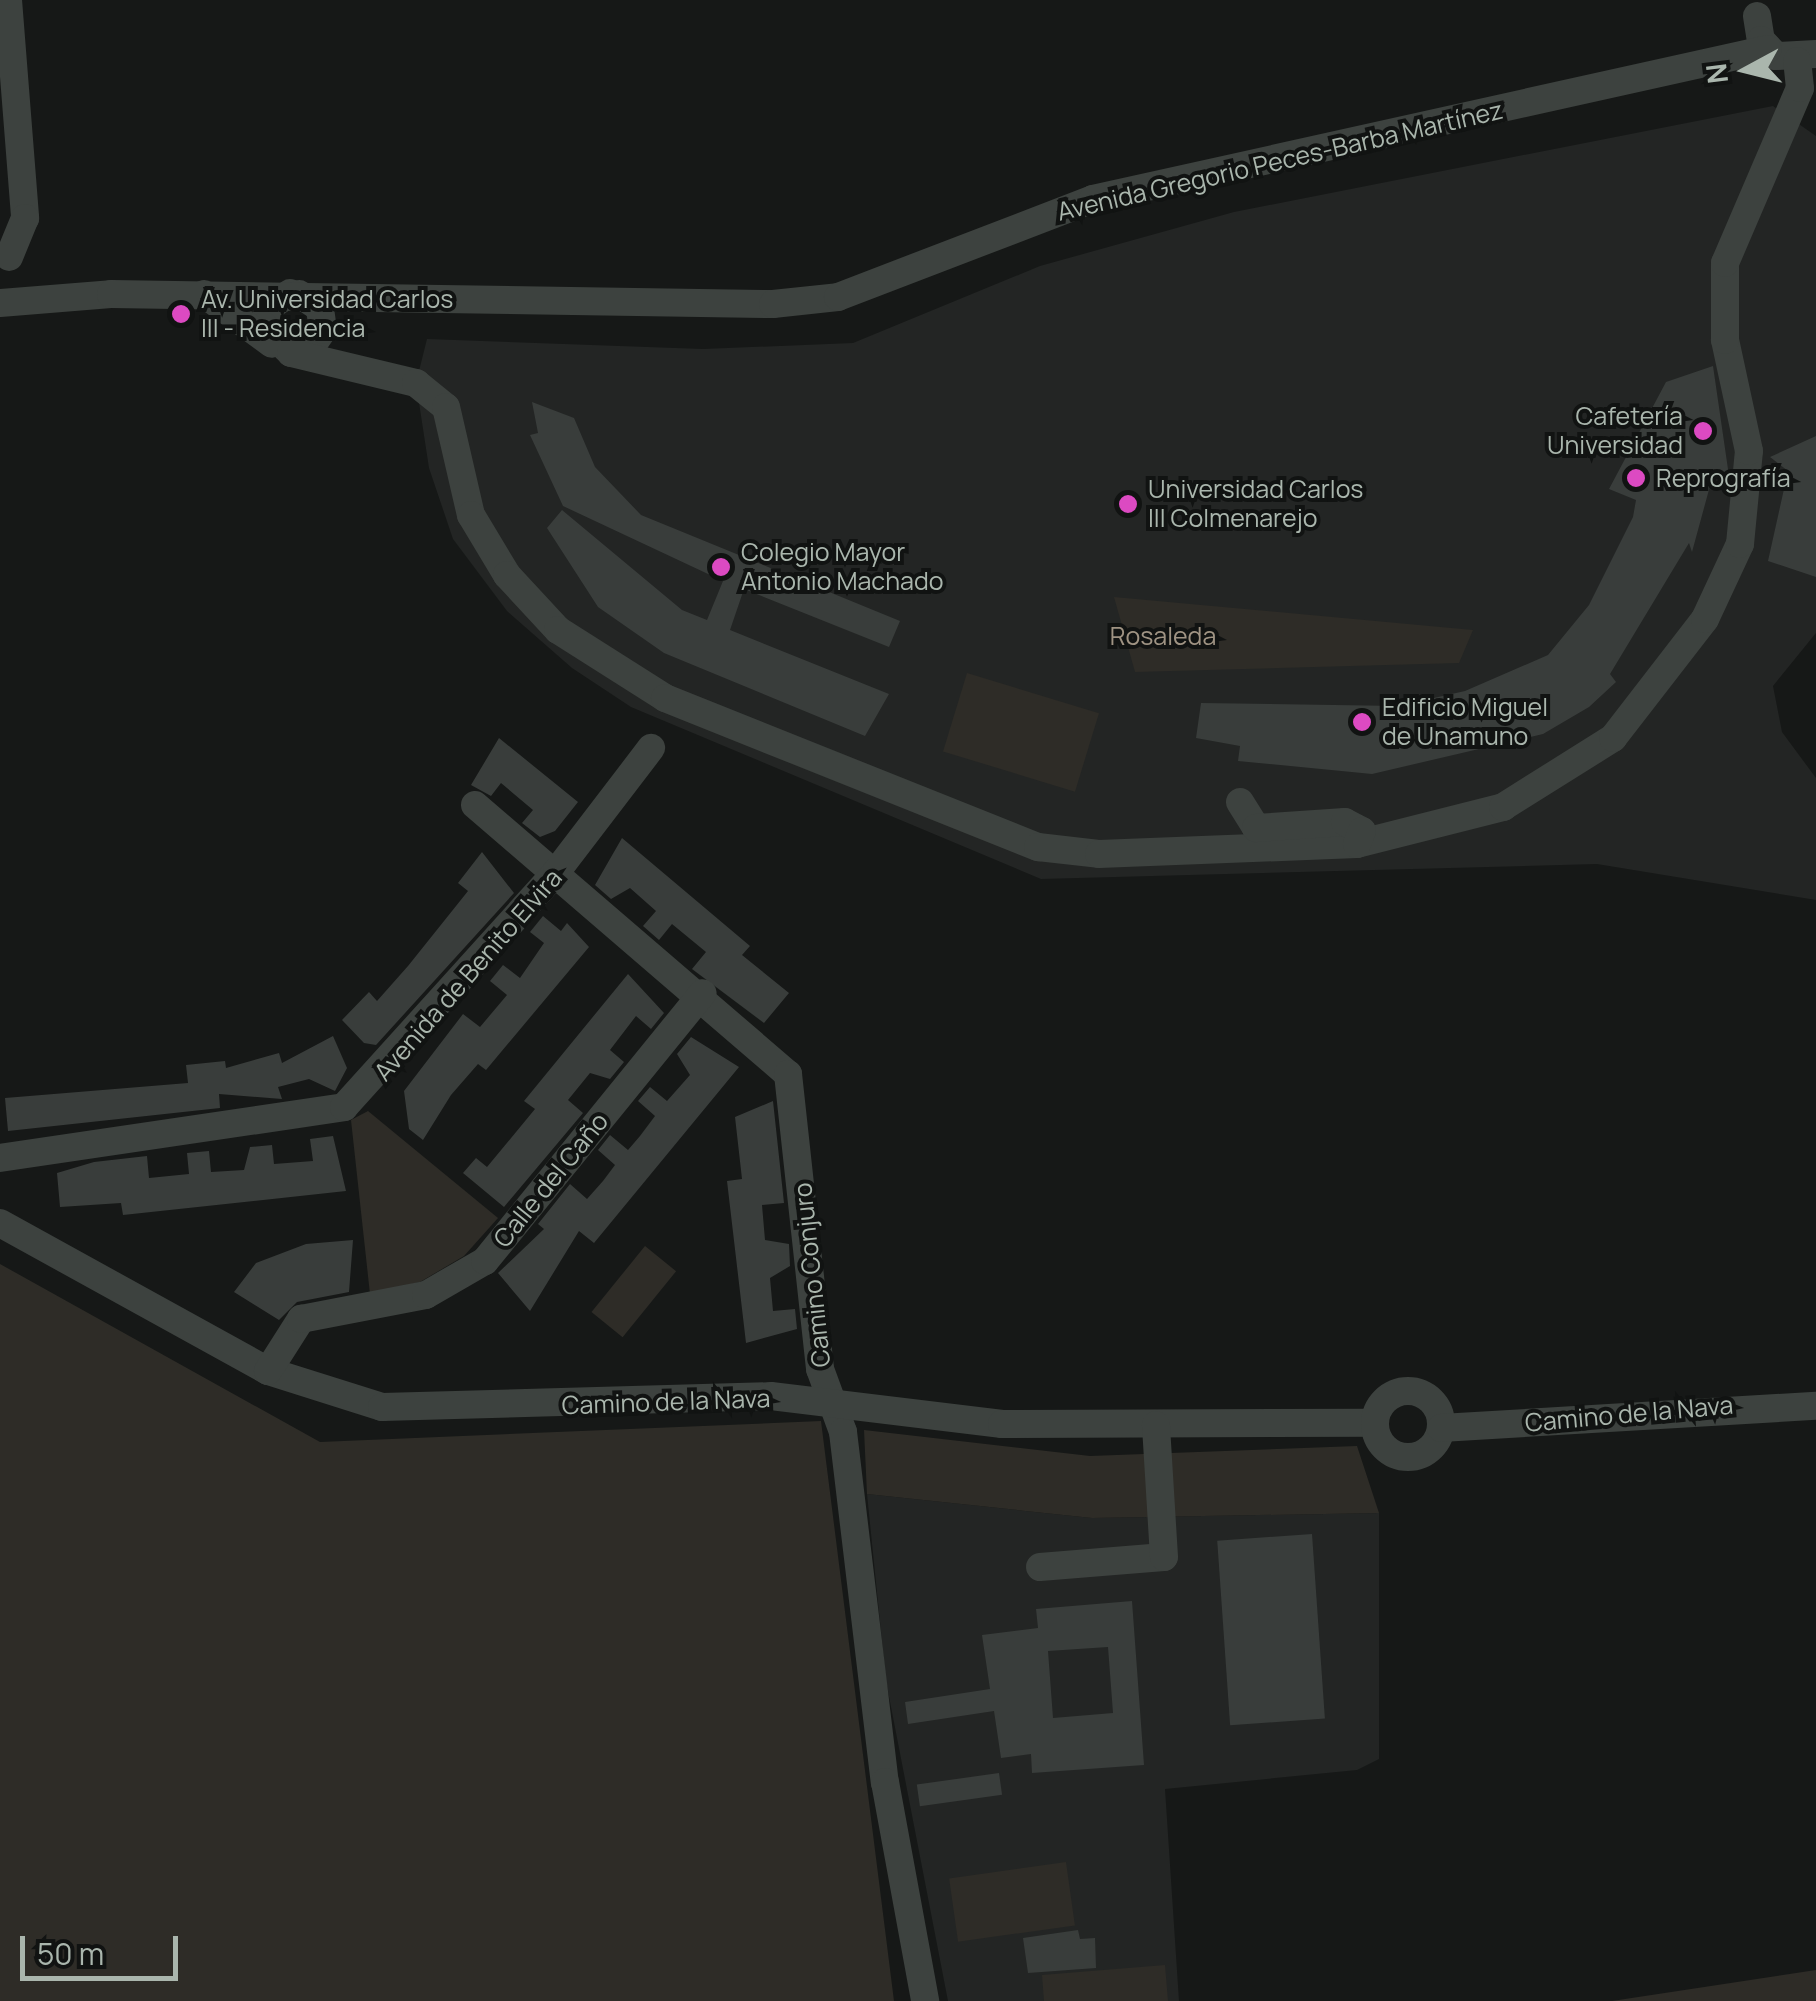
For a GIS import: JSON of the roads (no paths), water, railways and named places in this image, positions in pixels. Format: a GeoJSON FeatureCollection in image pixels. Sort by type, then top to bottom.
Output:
{"type":"FeatureCollection","features":[{"type":"Feature","properties":{"kind":"street"},"geometry":{"type":"LineString","coordinates":[[8,0],[25,218],[4,256],[30,299]]}},
{"type":"Feature","properties":{"kind":"street"},"geometry":{"type":"LineString","coordinates":[[203,294],[282,349],[416,383],[446,406],[471,515],[506,575],[558,630],[665,698],[1038,846],[1133,854],[1357,844],[1504,807],[1614,738],[1705,619],[1740,544],[1749,450],[1725,340],[1725,263],[1800,88],[1806,57],[1768,50],[1761,8]]}},
{"type":"Feature","properties":{"kind":"street"},"geometry":{"type":"LineString","coordinates":[[1731,51],[1761,8]]}},
{"type":"Feature","properties":{"kind":"street","name":"Avenida Gregorio Peces-Barba Martínez"},"geometry":{"type":"LineString","coordinates":[[0,303],[30,299],[294,294],[329,313],[773,304],[838,297],[1094,199],[1648,79],[1731,51],[1768,50]]}},
{"type":"Feature","properties":{"kind":"street"},"geometry":{"type":"LineString","coordinates":[[282,349],[265,316],[294,294]]}},
{"type":"Feature","properties":{"kind":"street"},"geometry":{"type":"LineString","coordinates":[[282,349],[308,350],[329,313]]}},
{"type":"Feature","properties":{"kind":"street"},"geometry":{"type":"LineString","coordinates":[[329,313],[355,367]]}},
{"type":"Feature","properties":{"kind":"street","name":"Avenida de Benito Elvira"},"geometry":{"type":"LineString","coordinates":[[0,1158],[344,1107],[558,871],[651,748]]}},
{"type":"Feature","properties":{"kind":"street"},"geometry":{"type":"LineString","coordinates":[[1240,802],[1256,828],[1345,822],[1362,830],[1357,844]]}},
{"type":"Feature","properties":{"kind":"street","name":"Camino Conjuro"},"geometry":{"type":"LineString","coordinates":[[474,805],[703,993],[788,1074],[829,1400],[843,1432],[885,1782],[925,2001]]}},
{"type":"Feature","properties":{"kind":"street","name":"Calle del Caño"},"geometry":{"type":"LineString","coordinates":[[268,1371],[301,1319],[426,1295],[485,1261],[703,993]]}},
{"type":"Feature","properties":{"kind":"street","name":"Camino de la Nava"},"geometry":{"type":"LineString","coordinates":[[0,1224],[268,1371],[382,1407],[829,1400],[1002,1424],[1375,1424]]}},
{"type":"Feature","properties":{"kind":"street"},"geometry":{"type":"LineString","coordinates":[[1410,1391],[1434,1403],[1441,1428],[1429,1450],[1405,1458],[1383,1446],[1375,1424],[1386,1400],[1410,1391]]}},
{"type":"Feature","properties":{"kind":"street","name":"Camino de la Nava"},"geometry":{"type":"LineString","coordinates":[[1441,1428],[1816,1406]]}},
{"type":"Feature","properties":{"kind":"street"},"geometry":{"type":"LineString","coordinates":[[1040,1567],[1164,1558],[1156,1425]]}},
{"type":"Feature","properties":{"kind":"place","name":"Av. Universidad Carlos III - Residencia"},"geometry":{"type":"Point","coordinates":[181,314]}},
{"type":"Feature","properties":{"kind":"place","name":"Cafetería Universidad"},"geometry":{"type":"Point","coordinates":[1703,431]}},
{"type":"Feature","properties":{"kind":"place","name":"Reprografía"},"geometry":{"type":"Point","coordinates":[1636,478]}},
{"type":"Feature","properties":{"kind":"place","name":"Universidad Carlos III Colmenarejo"},"geometry":{"type":"Point","coordinates":[1128,504]}},
{"type":"Feature","properties":{"kind":"place","name":"Colegio Mayor Antonio Machado"},"geometry":{"type":"Point","coordinates":[721,567]}},
{"type":"Feature","properties":{"kind":"place","name":"Edificio Miguel de Unamuno"},"geometry":{"type":"Point","coordinates":[1362,722]}},
{"type":"Feature","properties":{"kind":"park label","name":"Rosaleda"},"geometry":{"type":"Point","coordinates":[1163,636]}}]}
